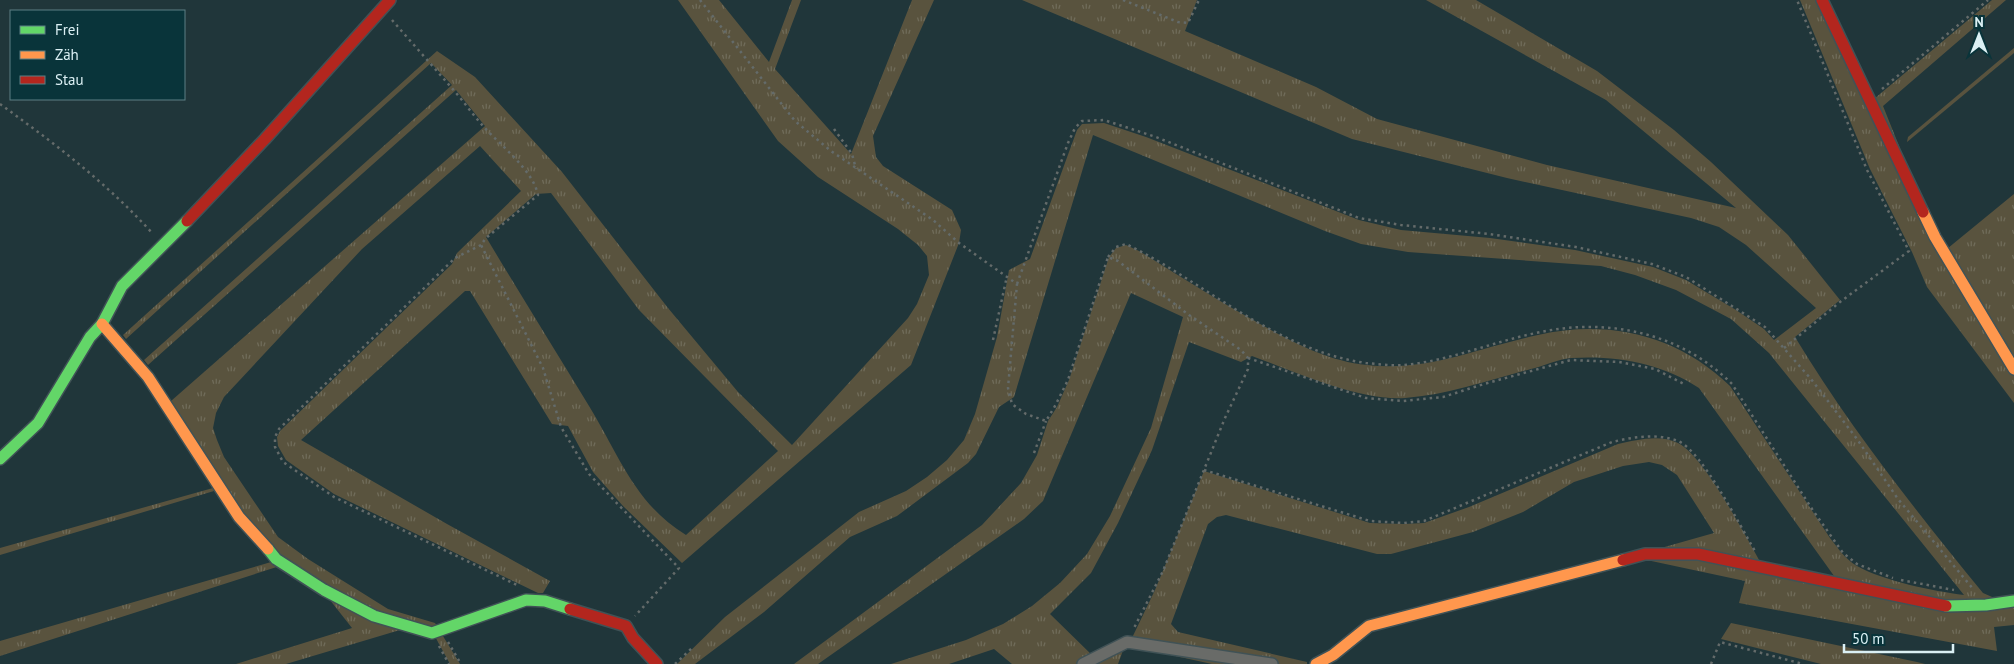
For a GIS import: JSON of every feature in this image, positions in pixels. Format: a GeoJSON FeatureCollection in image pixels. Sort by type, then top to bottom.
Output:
{"type":"FeatureCollection","features":[{"type":"Feature","properties":{"kind":"street"},"geometry":{"type":"LineString","coordinates":[[0,459],[38,423],[90,337],[102,324],[122,286],[266,139],[390,0]]}},
{"type":"Feature","properties":{"kind":"street"},"geometry":{"type":"LineString","coordinates":[[1822,0],[1936,237],[2014,370]]}},
{"type":"Feature","properties":{"kind":"street"},"geometry":{"type":"LineString","coordinates":[[102,324],[148,377],[239,517],[276,559],[324,590],[374,616],[436,631],[526,600],[562,606],[626,626],[633,638],[658,664]]}},
{"type":"Feature","properties":{"kind":"street"},"geometry":{"type":"LineString","coordinates":[[1316,664],[1333,654],[1369,626],[1565,577],[1644,554],[1698,554],[1766,570],[1944,606],[1986,605],[2014,601]]}},
{"type":"Feature","properties":{"kind":"street"},"geometry":{"type":"LineString","coordinates":[[1083,664],[1127,642],[1272,664]]}},
{"type":"Feature","properties":{"kind":"path"},"geometry":{"type":"LineString","coordinates":[[700,0],[795,121],[830,151],[933,220],[959,243],[1017,284]]}},
{"type":"Feature","properties":{"kind":"path"},"geometry":{"type":"LineString","coordinates":[[1123,0],[1178,22],[1188,23],[1199,0]]}},
{"type":"Feature","properties":{"kind":"path"},"geometry":{"type":"LineString","coordinates":[[1784,348],[1840,302],[1909,251],[1867,170],[1797,0]]}},
{"type":"Feature","properties":{"kind":"path"},"geometry":{"type":"LineString","coordinates":[[1870,99],[1988,0]]}},
{"type":"Feature","properties":{"kind":"path"},"geometry":{"type":"LineString","coordinates":[[381,8],[451,86],[483,127],[513,157],[532,180],[538,195],[486,238],[481,245],[456,258],[279,429],[275,437],[275,447],[283,462],[334,497],[527,590],[534,600]]}},
{"type":"Feature","properties":{"kind":"path"},"geometry":{"type":"LineString","coordinates":[[0,104],[55,144],[101,182],[162,245]]}},
{"type":"Feature","properties":{"kind":"path"},"geometry":{"type":"LineString","coordinates":[[1046,421],[1026,414],[1012,404],[1008,388],[1017,284],[1075,128],[1082,121],[1104,120],[1166,141],[1359,218],[1576,247],[1652,264],[1686,277],[1765,327],[1784,348],[1811,379],[1857,439],[1898,499],[1976,594],[1967,592]]}},
{"type":"Feature","properties":{"kind":"path"},"geometry":{"type":"LineString","coordinates":[[834,129],[852,154],[856,169]]}},
{"type":"Feature","properties":{"kind":"path"},"geometry":{"type":"LineString","coordinates":[[1034,453],[1046,421],[1068,380],[1108,257],[1116,247],[1126,244],[1238,312],[1296,342],[1315,351],[1367,363],[1402,366],[1567,327],[1598,326],[1630,330],[1661,338],[1692,353],[1719,371],[1732,384],[1812,509],[1843,553],[1857,564],[1891,578],[1958,590]]}},
{"type":"Feature","properties":{"kind":"path"},"geometry":{"type":"LineString","coordinates":[[481,245],[543,368],[561,427],[589,474],[679,568],[626,626]]}},
{"type":"Feature","properties":{"kind":"path"},"geometry":{"type":"LineString","coordinates":[[1108,257],[1118,261],[1190,316],[1241,350],[1248,358],[1366,398],[1403,401],[1443,397],[1571,360],[1619,362],[1655,369],[1686,385]]}},
{"type":"Feature","properties":{"kind":"path"},"geometry":{"type":"LineString","coordinates":[[992,340],[1006,276]]}},
{"type":"Feature","properties":{"kind":"path"},"geometry":{"type":"LineString","coordinates":[[1127,642],[1142,610],[1155,590],[1203,470],[1248,369],[1248,358]]}},
{"type":"Feature","properties":{"kind":"path"},"geometry":{"type":"LineString","coordinates":[[1203,470],[1370,521],[1403,523],[1424,521],[1612,442],[1639,436],[1656,437],[1678,441],[1689,449],[1707,471],[1766,570]]}},
{"type":"Feature","properties":{"kind":"path"},"geometry":{"type":"LineString","coordinates":[[436,631],[449,664]]}},
{"type":"Feature","properties":{"kind":"path"},"geometry":{"type":"LineString","coordinates":[[436,631],[462,664]]}},
{"type":"Feature","properties":{"kind":"path"},"geometry":{"type":"LineString","coordinates":[[1711,664],[1720,642],[1803,664]]}},
{"type":"Feature","properties":{"kind":"path"},"geometry":{"type":"LineString","coordinates":[[674,664],[692,648]]}},
{"type":"Feature","properties":{"kind":"green space"},"geometry":{"type":"Polygon","coordinates":[[[678,0],[719,0],[769,62],[792,0],[801,0],[775,69],[851,154],[912,0],[934,0],[873,136],[876,157],[883,166],[952,210],[961,230],[959,243],[911,365],[682,563],[623,506],[593,472],[568,426],[552,424],[470,291],[465,291],[301,440],[550,581],[543,593],[538,593],[334,494],[286,460],[278,446],[277,437],[280,431],[452,264],[457,253],[521,191],[480,146],[362,249],[224,397],[216,413],[213,428],[224,457],[278,537],[308,559],[388,609],[435,623],[460,664],[450,664],[432,631],[410,627],[286,664],[236,664],[352,628],[326,595],[286,564],[0,656],[0,641],[278,560],[224,488],[0,555],[0,548],[220,486],[171,401],[485,126],[456,90],[148,365],[144,360],[452,85],[431,63],[126,339],[123,335],[437,51],[475,77],[562,172],[668,308],[738,392],[792,445],[908,318],[917,304],[929,275],[927,256],[918,245],[898,229],[818,177],[778,141],[678,0]],[[551,193],[536,194],[486,237],[630,477],[654,509],[668,523],[686,535],[778,451],[639,310],[551,193]]]}},
{"type":"Feature","properties":{"kind":"green space"},"geometry":{"type":"Polygon","coordinates":[[[1022,0],[1197,0],[1185,31],[1316,87],[1377,119],[1547,165],[1736,208],[1606,100],[1426,0],[1476,0],[1597,71],[1674,130],[1711,162],[1788,235],[1840,300],[1795,337],[1861,436],[1983,593],[1999,600],[2014,596],[2014,625],[1994,627],[1997,651],[1739,603],[1745,581],[1642,559],[1661,548],[1714,533],[1677,475],[1662,465],[1649,462],[1623,466],[1574,482],[1523,512],[1473,532],[1391,554],[1377,554],[1226,515],[1217,517],[1208,524],[1171,624],[1178,632],[1307,662],[1307,664],[1212,664],[1125,645],[1118,664],[1012,664],[994,649],[949,664],[891,664],[966,640],[1003,624],[1032,606],[1060,583],[1087,554],[1110,516],[1151,428],[1183,317],[1131,293],[1043,501],[1024,519],[818,664],[794,664],[982,525],[1021,483],[1037,455],[1048,421],[1057,407],[1069,380],[1109,257],[1116,248],[1126,245],[1287,339],[1326,356],[1353,363],[1389,366],[1433,362],[1538,335],[1590,329],[1641,335],[1665,343],[1688,354],[1730,386],[1830,538],[1849,560],[1857,566],[1895,581],[1964,595],[1769,353],[1731,319],[1676,290],[1635,275],[1601,266],[1408,252],[1361,244],[1325,231],[1093,135],[1014,397],[999,407],[976,454],[968,463],[897,516],[850,537],[764,612],[695,664],[677,664],[725,617],[859,512],[906,491],[927,477],[947,460],[964,440],[975,414],[997,337],[1009,270],[1030,259],[1077,130],[1082,124],[1104,123],[1146,137],[1359,220],[1401,230],[1490,238],[1575,250],[1653,267],[1686,280],[1736,310],[1764,329],[1774,340],[1816,308],[1746,245],[1719,227],[1691,218],[1507,178],[1352,139],[1022,0]],[[1189,342],[1152,450],[1118,523],[1091,573],[1050,614],[1096,659],[1131,640],[1155,590],[1204,471],[1370,523],[1424,523],[1469,507],[1618,444],[1656,438],[1671,440],[1689,451],[1701,465],[1726,502],[1766,572],[1842,587],[1699,388],[1670,372],[1638,362],[1605,358],[1571,358],[1437,394],[1387,398],[1367,395],[1327,384],[1252,356],[1241,362],[1189,342]]]}},
{"type":"Feature","properties":{"kind":"green space"},"geometry":{"type":"Polygon","coordinates":[[[1800,0],[1819,0],[1868,104],[1992,0],[2006,0],[1883,106],[1942,253],[2014,194],[2014,403],[1927,287],[1912,252],[1870,169],[1800,0]]]}},
{"type":"Feature","properties":{"kind":"green space"},"geometry":{"type":"Polygon","coordinates":[[[2014,48],[2014,53],[1907,142],[1908,137],[2014,48]]]}},
{"type":"Feature","properties":{"kind":"green space"},"geometry":{"type":"Polygon","coordinates":[[[1731,623],[1925,664],[1821,664],[1721,639],[1731,623]]]}},
{"type":"Feature","properties":{"kind":"traffic: fast"},"geometry":{"type":"LineString","coordinates":[[0,459],[38,423],[90,337],[102,324],[122,286],[187,221]]}},
{"type":"Feature","properties":{"kind":"traffic: fast"},"geometry":{"type":"LineString","coordinates":[[268,549],[276,559],[324,590],[374,616],[432,633],[526,600],[545,601],[570,609]]}},
{"type":"Feature","properties":{"kind":"traffic: fast"},"geometry":{"type":"LineString","coordinates":[[1946,606],[1986,605],[2014,601]]}},
{"type":"Feature","properties":{"kind":"traffic: slow"},"geometry":{"type":"LineString","coordinates":[[1923,212],[1935,237],[2014,369]]}},
{"type":"Feature","properties":{"kind":"traffic: slow"},"geometry":{"type":"LineString","coordinates":[[102,324],[148,377],[239,517],[268,549]]}},
{"type":"Feature","properties":{"kind":"traffic: slow"},"geometry":{"type":"LineString","coordinates":[[1316,664],[1333,655],[1369,626],[1623,560]]}},
{"type":"Feature","properties":{"kind":"traffic: jam"},"geometry":{"type":"LineString","coordinates":[[187,221],[265,139],[390,0]]}},
{"type":"Feature","properties":{"kind":"traffic: jam"},"geometry":{"type":"LineString","coordinates":[[1822,0],[1923,212]]}},
{"type":"Feature","properties":{"kind":"traffic: jam"},"geometry":{"type":"LineString","coordinates":[[1623,560],[1645,554],[1698,554],[1946,606]]}},
{"type":"Feature","properties":{"kind":"traffic: jam"},"geometry":{"type":"LineString","coordinates":[[570,609],[626,626],[633,638],[657,664]]}}]}
